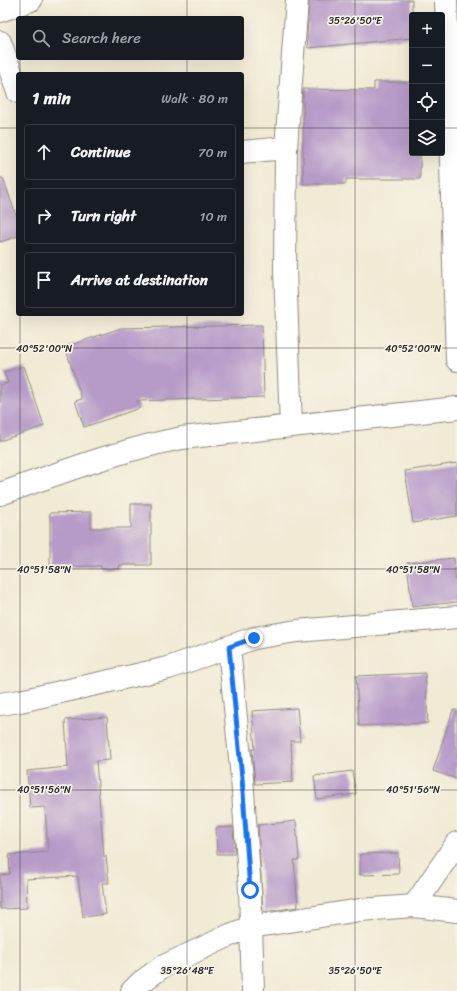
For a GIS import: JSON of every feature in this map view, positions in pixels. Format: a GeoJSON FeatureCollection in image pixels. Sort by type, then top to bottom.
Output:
{"type":"FeatureCollection","features":[{"type":"Feature","properties":{"kind":"street"},"geometry":{"type":"LineString","coordinates":[[0,11],[30,0]]}},
{"type":"Feature","properties":{"kind":"street"},"geometry":{"type":"LineString","coordinates":[[291,426],[285,270],[286,148],[296,0]]}},
{"type":"Feature","properties":{"kind":"street"},"geometry":{"type":"LineString","coordinates":[[446,0],[457,360]]}},
{"type":"Feature","properties":{"kind":"street"},"geometry":{"type":"LineString","coordinates":[[0,42],[16,86]]}},
{"type":"Feature","properties":{"kind":"street"},"geometry":{"type":"LineString","coordinates":[[244,152],[286,148]]}},
{"type":"Feature","properties":{"kind":"street"},"geometry":{"type":"LineString","coordinates":[[0,494],[116,453],[182,438],[457,408]]}},
{"type":"Feature","properties":{"kind":"street"},"geometry":{"type":"LineString","coordinates":[[0,704],[20,701],[168,668],[254,638],[297,631],[457,617]]}},
{"type":"Feature","properties":{"kind":"street"},"geometry":{"type":"LineString","coordinates":[[229,647],[242,778],[251,927],[253,991]]}},
{"type":"Feature","properties":{"kind":"street"},"geometry":{"type":"LineString","coordinates":[[414,906],[457,843]]}},
{"type":"Feature","properties":{"kind":"street"},"geometry":{"type":"LineString","coordinates":[[132,991],[140,983],[162,967],[230,935],[251,927],[360,910],[414,906],[457,911]]}},
{"type":"Feature","properties":{"kind":"building"},"geometry":{"type":"Polygon","coordinates":[[[309,0],[412,0],[412,12],[409,12],[409,38],[308,48],[307,36],[309,0]]]}},
{"type":"Feature","properties":{"kind":"building"},"geometry":{"type":"Polygon","coordinates":[[[374,82],[409,82],[409,156],[420,156],[420,179],[346,179],[346,184],[303,184],[303,89],[374,90],[374,82]]]}},
{"type":"Feature","properties":{"kind":"building"},"geometry":{"type":"Polygon","coordinates":[[[0,178],[3,178],[16,215],[16,237],[0,242],[0,178]]]}},
{"type":"Feature","properties":{"kind":"building"},"geometry":{"type":"Polygon","coordinates":[[[262,325],[264,397],[137,401],[140,408],[84,427],[75,401],[82,399],[65,347],[121,328],[262,325]]]}},
{"type":"Feature","properties":{"kind":"building"},"geometry":{"type":"Polygon","coordinates":[[[24,366],[44,426],[0,441],[0,385],[8,383],[4,372],[24,366]]]}},
{"type":"Feature","properties":{"kind":"building"},"geometry":{"type":"Polygon","coordinates":[[[457,463],[457,516],[413,523],[405,471],[457,463]]]}},
{"type":"Feature","properties":{"kind":"building"},"geometry":{"type":"Polygon","coordinates":[[[131,504],[151,504],[151,565],[120,565],[119,569],[101,569],[101,566],[50,567],[50,513],[91,512],[91,528],[131,528],[131,504]]]}},
{"type":"Feature","properties":{"kind":"building"},"geometry":{"type":"Polygon","coordinates":[[[454,558],[457,602],[412,607],[407,563],[454,558]]]}},
{"type":"Feature","properties":{"kind":"building"},"geometry":{"type":"Polygon","coordinates":[[[425,673],[428,723],[359,726],[356,676],[425,673]]]}},
{"type":"Feature","properties":{"kind":"building"},"geometry":{"type":"Polygon","coordinates":[[[297,708],[300,741],[291,741],[293,782],[255,784],[252,749],[255,749],[252,711],[297,708]]]}},
{"type":"Feature","properties":{"kind":"building"},"geometry":{"type":"Polygon","coordinates":[[[453,710],[457,710],[457,779],[433,771],[453,710]]]}},
{"type":"Feature","properties":{"kind":"building"},"geometry":{"type":"Polygon","coordinates":[[[107,717],[110,760],[96,761],[104,857],[106,856],[109,883],[102,883],[106,914],[83,917],[78,876],[26,879],[27,908],[0,909],[0,875],[10,874],[9,855],[48,852],[45,807],[30,808],[27,771],[68,767],[65,720],[107,717]]]}},
{"type":"Feature","properties":{"kind":"building"},"geometry":{"type":"Polygon","coordinates":[[[352,771],[356,794],[317,799],[314,776],[352,771]]]}},
{"type":"Feature","properties":{"kind":"building"},"geometry":{"type":"Polygon","coordinates":[[[296,821],[299,860],[294,860],[298,907],[263,912],[258,825],[296,821]]]}},
{"type":"Feature","properties":{"kind":"building"},"geometry":{"type":"Polygon","coordinates":[[[233,827],[235,854],[217,854],[216,828],[233,827]]]}},
{"type":"Feature","properties":{"kind":"building"},"geometry":{"type":"Polygon","coordinates":[[[398,853],[399,874],[360,875],[360,854],[398,853]]]}},
{"type":"Feature","properties":{"kind":"route"},"geometry":{"type":"LineString","coordinates":[[250,890],[242,778],[229,647],[254,638]]}}]}
